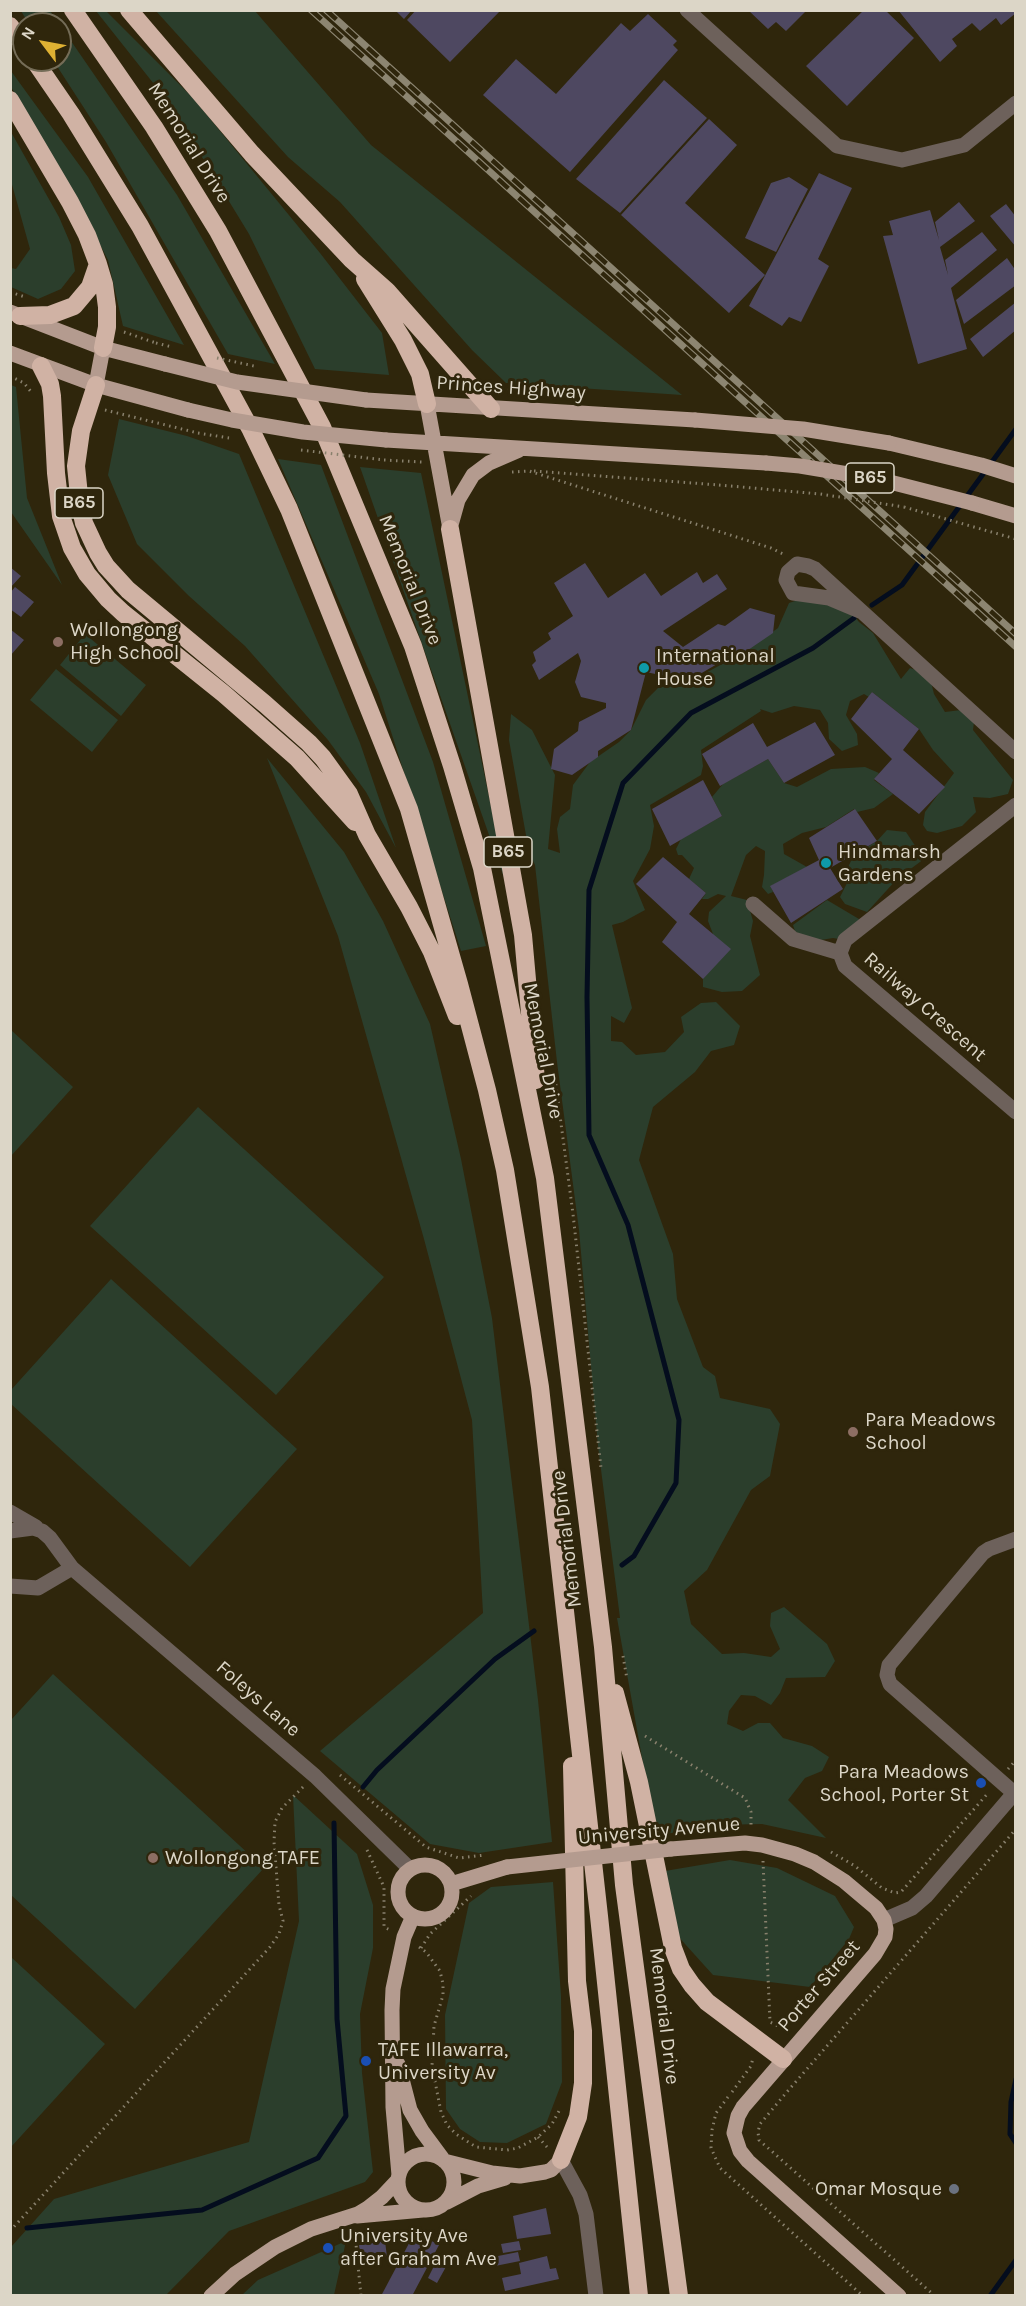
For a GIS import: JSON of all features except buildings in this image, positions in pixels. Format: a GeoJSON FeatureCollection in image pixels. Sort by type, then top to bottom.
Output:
{"type":"FeatureCollection","features":[{"type":"Feature","properties":{"kind":"highway","name":"Memorial Drive"},"geometry":{"type":"LineString","coordinates":[[73,10],[154,127],[218,231],[321,426],[413,646],[482,868],[545,1178],[603,1647],[624,1885],[664,2192]]}},
{"type":"Feature","properties":{"kind":"highway","name":"B65"},"geometry":{"type":"LineString","coordinates":[[129,10],[252,154],[352,260],[387,291],[491,409]]}},
{"type":"Feature","properties":{"kind":"highway","name":"Memorial Drive"},"geometry":{"type":"LineString","coordinates":[[42,72],[140,226],[251,430],[289,509],[409,809],[459,984],[505,1170],[540,1387],[639,2295]]}},
{"type":"Feature","properties":{"kind":"highway","name":"B65"},"geometry":{"type":"LineString","coordinates":[[10,100],[70,202],[98,264],[105,284],[108,327],[103,348]]}},
{"type":"Feature","properties":{"kind":"highway","name":"B65"},"geometry":{"type":"LineString","coordinates":[[352,260],[403,340],[420,374],[427,404]]}},
{"type":"Feature","properties":{"kind":"highway"},"geometry":{"type":"LineString","coordinates":[[15,314],[50,315],[74,306],[90,287],[98,264]]}},
{"type":"Feature","properties":{"kind":"highway"},"geometry":{"type":"LineString","coordinates":[[41,366],[50,384],[52,396],[56,473],[62,516],[72,548],[87,574],[123,614],[224,694],[297,758],[367,835]]}},
{"type":"Feature","properties":{"kind":"highway","name":"B65"},"geometry":{"type":"LineString","coordinates":[[96,385],[81,431],[76,466],[84,523],[98,553],[106,566],[128,590],[309,742],[349,794],[367,835],[399,888],[432,952],[487,1090]]}},
{"type":"Feature","properties":{"kind":"highway","name":"B65"},"geometry":{"type":"LineString","coordinates":[[450,529],[523,934],[545,1178]]}},
{"type":"Feature","properties":{"kind":"highway"},"geometry":{"type":"LineString","coordinates":[[603,1647],[639,1782],[673,1948],[681,1969],[707,2002],[783,2059]]}},
{"type":"Feature","properties":{"kind":"highway"},"geometry":{"type":"LineString","coordinates":[[561,2160],[578,2117],[583,2084],[583,2031],[577,1981],[569,1650]]}},
{"type":"Feature","properties":{"kind":"highway"},"geometry":{"type":"LineString","coordinates":[[664,2192],[668,2295]]}},
{"type":"Feature","properties":{"kind":"highway"},"geometry":{"type":"LineString","coordinates":[[664,2192],[679,2295]]}},
{"type":"Feature","properties":{"kind":"main road","name":"Princes Highway"},"geometry":{"type":"LineString","coordinates":[[15,314],[103,348],[237,382],[366,400],[695,420],[803,429],[889,443],[981,465],[1016,476]]}},
{"type":"Feature","properties":{"kind":"main road","name":"B65"},"geometry":{"type":"LineString","coordinates":[[103,348],[96,385],[232,420],[303,432],[386,440],[800,466],[878,479],[972,502],[1016,516]]}},
{"type":"Feature","properties":{"kind":"main road"},"geometry":{"type":"LineString","coordinates":[[10,353],[96,385]]}},
{"type":"Feature","properties":{"kind":"main road","name":"B65"},"geometry":{"type":"LineString","coordinates":[[427,404],[450,529]]}},
{"type":"Feature","properties":{"kind":"main road"},"geometry":{"type":"LineString","coordinates":[[450,529],[458,500],[473,475],[489,463],[522,448]]}},
{"type":"Feature","properties":{"kind":"main road","name":"University Avenue"},"geometry":{"type":"LineString","coordinates":[[451,1884],[507,1867],[727,1844],[762,1845],[795,1854],[831,1873],[868,1901],[885,1920]]}},
{"type":"Feature","properties":{"kind":"main road"},"geometry":{"type":"LineString","coordinates":[[426,1864],[435,1866],[448,1876],[451,1884],[450,1902],[446,1909],[430,1918],[413,1917],[406,1912],[398,1898],[399,1881],[410,1869],[426,1864]]}},
{"type":"Feature","properties":{"kind":"main road"},"geometry":{"type":"LineString","coordinates":[[413,1917],[404,1937],[393,1989],[391,2032],[399,2190],[406,2203],[420,2210],[435,2208],[478,2186],[513,2176],[545,2172],[555,2167],[561,2160]]}},
{"type":"Feature","properties":{"kind":"main road","name":"Porter Street"},"geometry":{"type":"LineString","coordinates":[[885,1920],[885,1937],[875,1954],[783,2059],[738,2116],[734,2140],[748,2161],[899,2295]]}},
{"type":"Feature","properties":{"kind":"main road"},"geometry":{"type":"LineString","coordinates":[[348,2217],[435,2208],[448,2200],[454,2186],[452,2171],[422,2131],[410,2110],[391,2032]]}},
{"type":"Feature","properties":{"kind":"main road"},"geometry":{"type":"LineString","coordinates":[[211,2295],[235,2274],[275,2247],[311,2229],[348,2217],[375,2203],[398,2177],[403,2166],[414,2156],[429,2154],[484,2172],[513,2176]]}},
{"type":"Feature","properties":{"kind":"street"},"geometry":{"type":"LineString","coordinates":[[687,10],[837,146],[902,160],[964,145],[1016,103]]}},
{"type":"Feature","properties":{"kind":"street"},"geometry":{"type":"LineString","coordinates":[[860,611],[829,598],[793,593],[786,580],[788,572],[794,566],[803,564],[812,567],[1016,752]]}},
{"type":"Feature","properties":{"kind":"street"},"geometry":{"type":"LineString","coordinates":[[753,904],[793,939],[840,953],[845,940],[1016,805]]}},
{"type":"Feature","properties":{"kind":"street","name":"Railway Crescent"},"geometry":{"type":"LineString","coordinates":[[840,953],[845,966],[1016,1112]]}},
{"type":"Feature","properties":{"kind":"street","name":"Foleys Lane"},"geometry":{"type":"LineString","coordinates":[[10,1512],[50,1538],[72,1568],[315,1776],[410,1869]]}},
{"type":"Feature","properties":{"kind":"street"},"geometry":{"type":"LineString","coordinates":[[10,1531],[23,1528],[42,1531]]}},
{"type":"Feature","properties":{"kind":"street"},"geometry":{"type":"LineString","coordinates":[[885,1920],[912,1908],[926,1896],[1015,1792],[890,1684],[886,1675],[889,1665],[983,1553],[1016,1539]]}},
{"type":"Feature","properties":{"kind":"street"},"geometry":{"type":"LineString","coordinates":[[10,1586],[38,1588],[72,1568]]}},
{"type":"Feature","properties":{"kind":"street"},"geometry":{"type":"LineString","coordinates":[[561,2160],[580,2195],[586,2214],[596,2295]]}},
{"type":"Feature","properties":{"kind":"path"},"geometry":{"type":"LineString","coordinates":[[156,343],[175,348]]}},
{"type":"Feature","properties":{"kind":"path"},"geometry":{"type":"LineString","coordinates":[[215,358],[261,368]]}},
{"type":"Feature","properties":{"kind":"path"},"geometry":{"type":"LineString","coordinates":[[505,473],[529,471],[820,494],[904,507],[1016,539]]}},
{"type":"Feature","properties":{"kind":"path"},"geometry":{"type":"LineString","coordinates":[[529,471],[771,548],[786,555],[794,566]]}},
{"type":"Feature","properties":{"kind":"path"},"geometry":{"type":"LineString","coordinates":[[555,1072],[601,1471]]}},
{"type":"Feature","properties":{"kind":"path"},"geometry":{"type":"LineString","coordinates":[[623,1653],[628,1685]]}},
{"type":"Feature","properties":{"kind":"path"},"geometry":{"type":"LineString","coordinates":[[641,1733],[745,1798],[751,1812],[750,1828],[762,1845],[770,2022],[778,2026]]}},
{"type":"Feature","properties":{"kind":"path"},"geometry":{"type":"LineString","coordinates":[[896,1893],[901,1892],[907,1886],[1016,1760]]}},
{"type":"Feature","properties":{"kind":"path"},"geometry":{"type":"LineString","coordinates":[[336,1772],[426,1847],[459,1858],[488,1855]]}},
{"type":"Feature","properties":{"kind":"path"},"geometry":{"type":"LineString","coordinates":[[10,2231],[270,1947],[279,1934],[283,1921],[274,1842],[275,1822],[282,1808],[305,1785]]}},
{"type":"Feature","properties":{"kind":"path"},"geometry":{"type":"LineString","coordinates":[[935,2295],[759,2140],[758,2132],[760,2124],[773,2108],[1016,1829]]}},
{"type":"Feature","properties":{"kind":"path"},"geometry":{"type":"LineString","coordinates":[[365,1847],[384,1887],[384,1927],[421,1948],[440,1971],[443,1995],[434,2026],[432,2066],[439,2105],[447,2125],[476,2147],[494,2150],[518,2148],[538,2138]]}},
{"type":"Feature","properties":{"kind":"path"},"geometry":{"type":"LineString","coordinates":[[421,1948],[430,1934],[477,1892]]}},
{"type":"Feature","properties":{"kind":"path"},"geometry":{"type":"LineString","coordinates":[[355,2234],[362,2295]]}},
{"type":"Feature","properties":{"kind":"green space"},"geometry":{"type":"Polygon","coordinates":[[[21,11],[51,12],[22,12],[21,11]]]}},
{"type":"Feature","properties":{"kind":"green space"},"geometry":{"type":"Polygon","coordinates":[[[96,11],[106,11],[193,98],[320,253],[382,333],[389,375],[315,369],[249,234],[169,103],[96,11]]]}},
{"type":"Feature","properties":{"kind":"green space"},"geometry":{"type":"Polygon","coordinates":[[[156,11],[255,11],[371,145],[682,395],[506,383],[472,350],[340,202],[288,157],[156,11]]]}},
{"type":"Feature","properties":{"kind":"green space"},"geometry":{"type":"Polygon","coordinates":[[[72,42],[177,195],[275,364],[228,354],[106,142],[61,72],[72,72],[72,42]]]}},
{"type":"Feature","properties":{"kind":"green space"},"geometry":{"type":"Polygon","coordinates":[[[11,71],[88,177],[184,345],[123,326],[108,260],[62,172],[11,87],[11,71]]]}},
{"type":"Feature","properties":{"kind":"green space"},"geometry":{"type":"Polygon","coordinates":[[[11,132],[59,217],[71,245],[75,271],[61,289],[38,299],[11,287],[11,268],[16,269],[30,249],[11,181],[11,132]]]}},
{"type":"Feature","properties":{"kind":"green space"},"geometry":{"type":"Polygon","coordinates":[[[11,385],[16,387],[27,498],[62,585],[11,512],[11,385]]]}},
{"type":"Feature","properties":{"kind":"green space"},"geometry":{"type":"Polygon","coordinates":[[[119,419],[187,436],[239,454],[360,743],[396,848],[366,792],[328,740],[245,646],[189,596],[137,544],[108,475],[119,419]]]}},
{"type":"Feature","properties":{"kind":"green space"},"geometry":{"type":"Polygon","coordinates":[[[278,459],[321,465],[433,762],[486,946],[461,951],[379,694],[278,459]]]}},
{"type":"Feature","properties":{"kind":"green space"},"geometry":{"type":"Polygon","coordinates":[[[360,467],[421,473],[509,892],[360,467]]]}},
{"type":"Feature","properties":{"kind":"green space"},"geometry":{"type":"Polygon","coordinates":[[[822,592],[848,608],[859,622],[873,633],[901,679],[910,668],[929,674],[934,694],[945,712],[969,709],[974,722],[973,730],[1013,780],[1008,794],[990,798],[973,797],[976,812],[962,826],[937,833],[927,831],[923,825],[925,812],[954,773],[933,750],[919,729],[872,692],[869,697],[864,694],[850,701],[846,715],[857,734],[858,745],[842,751],[829,739],[828,723],[820,710],[794,706],[772,713],[760,709],[761,711],[701,750],[703,766],[701,775],[650,805],[654,826],[650,849],[633,881],[645,910],[623,922],[612,925],[632,1008],[624,1023],[611,1016],[611,1041],[622,1042],[636,1055],[665,1052],[684,1032],[681,1017],[701,1003],[716,1002],[740,1026],[734,1045],[711,1051],[695,1072],[653,1107],[639,1160],[673,1254],[677,1299],[703,1367],[715,1376],[720,1398],[770,1409],[780,1424],[770,1476],[751,1490],[707,1570],[684,1591],[691,1624],[722,1654],[744,1653],[771,1657],[780,1649],[770,1626],[771,1613],[784,1607],[827,1644],[835,1661],[825,1677],[786,1678],[780,1693],[771,1705],[755,1696],[741,1695],[729,1711],[727,1724],[743,1731],[758,1723],[770,1723],[783,1738],[812,1746],[829,1757],[822,1771],[805,1778],[788,1800],[826,1838],[762,1824],[714,1825],[656,1836],[617,1618],[620,1618],[598,1446],[579,1230],[535,865],[529,852],[509,740],[511,714],[532,730],[555,775],[548,849],[560,853],[557,829],[560,817],[570,809],[573,785],[590,762],[619,742],[631,730],[646,700],[658,688],[670,685],[680,687],[746,651],[778,628],[789,603],[822,592]]]}},
{"type":"Feature","properties":{"kind":"green space"},"geometry":{"type":"Polygon","coordinates":[[[85,634],[146,685],[121,716],[60,665],[85,634]]]}},
{"type":"Feature","properties":{"kind":"green space"},"geometry":{"type":"Polygon","coordinates":[[[56,669],[118,720],[92,752],[30,700],[56,669]]]}},
{"type":"Feature","properties":{"kind":"green space"},"geometry":{"type":"Polygon","coordinates":[[[267,758],[344,852],[383,921],[430,1024],[461,1159],[492,1318],[538,1700],[552,1842],[479,1853],[430,1844],[320,1751],[483,1613],[472,1420],[424,1239],[338,936],[267,758]]]}},
{"type":"Feature","properties":{"kind":"green space"},"geometry":{"type":"Polygon","coordinates":[[[768,759],[784,783],[797,787],[831,769],[865,767],[879,773],[874,780],[893,794],[874,808],[857,812],[854,809],[826,827],[802,833],[783,844],[784,854],[807,867],[771,886],[773,892],[768,894],[762,887],[765,851],[756,846],[746,855],[731,896],[747,900],[753,921],[750,936],[760,975],[742,991],[722,992],[703,987],[703,979],[713,934],[708,921],[709,912],[726,896],[718,894],[702,899],[706,893],[689,879],[694,868],[682,855],[678,855],[676,849],[681,839],[722,816],[712,797],[723,784],[768,759]]]}},
{"type":"Feature","properties":{"kind":"green space"},"geometry":{"type":"Polygon","coordinates":[[[887,830],[906,832],[924,859],[897,879],[867,912],[845,904],[840,897],[847,883],[844,875],[851,861],[877,841],[887,830]]]}},
{"type":"Feature","properties":{"kind":"green space"},"geometry":{"type":"Polygon","coordinates":[[[827,900],[859,919],[856,937],[845,940],[833,938],[809,942],[795,931],[793,925],[827,900]]]}},
{"type":"Feature","properties":{"kind":"green space"},"geometry":{"type":"Polygon","coordinates":[[[11,1030],[73,1087],[11,1156],[11,1030]]]}},
{"type":"Feature","properties":{"kind":"green space"},"geometry":{"type":"Polygon","coordinates":[[[198,1107],[384,1277],[276,1395],[90,1226],[198,1107]]]}},
{"type":"Feature","properties":{"kind":"green space"},"geometry":{"type":"Polygon","coordinates":[[[111,1279],[297,1449],[190,1567],[11,1404],[11,1390],[111,1279]]]}},
{"type":"Feature","properties":{"kind":"green space"},"geometry":{"type":"Polygon","coordinates":[[[53,1674],[264,1868],[135,2009],[11,1895],[11,1720],[53,1674]]]}},
{"type":"Feature","properties":{"kind":"green space"},"geometry":{"type":"Polygon","coordinates":[[[293,1795],[357,1854],[373,1905],[373,1948],[360,2014],[362,2073],[373,2172],[365,2182],[229,2231],[166,2295],[11,2295],[11,2247],[54,2199],[249,2142],[299,1921],[293,1795]]]}},
{"type":"Feature","properties":{"kind":"green space"},"geometry":{"type":"Polygon","coordinates":[[[730,1860],[777,1868],[835,1896],[854,1927],[849,1939],[810,1987],[713,1975],[676,1934],[659,1872],[730,1860]]]}},
{"type":"Feature","properties":{"kind":"green space"},"geometry":{"type":"Polygon","coordinates":[[[553,1882],[561,1996],[562,2082],[546,2124],[507,2143],[480,2142],[460,2129],[446,2109],[445,2015],[469,1903],[491,1887],[553,1882]]]}},
{"type":"Feature","properties":{"kind":"green space"},"geometry":{"type":"Polygon","coordinates":[[[11,1957],[105,2044],[10,2147],[11,1957]]]}},
{"type":"Feature","properties":{"kind":"green space"},"geometry":{"type":"Polygon","coordinates":[[[346,2241],[334,2295],[242,2295],[258,2280],[346,2241]]]}},
{"type":"Feature","properties":{"kind":"waterway"},"geometry":{"type":"LineString","coordinates":[[872,605],[902,585],[1016,429]]}},
{"type":"Feature","properties":{"kind":"waterway"},"geometry":{"type":"LineString","coordinates":[[622,1565],[634,1556],[676,1483],[679,1420],[628,1225],[589,1135],[587,997],[589,890],[623,783],[691,713],[813,648],[854,618]]}},
{"type":"Feature","properties":{"kind":"waterway"},"geometry":{"type":"LineString","coordinates":[[363,1787],[377,1770],[495,1659],[534,1631]]}},
{"type":"Feature","properties":{"kind":"waterway"},"geometry":{"type":"LineString","coordinates":[[27,2228],[202,2210],[318,2158],[346,2116],[337,2019],[334,1823]]}},
{"type":"Feature","properties":{"kind":"waterway"},"geometry":{"type":"LineString","coordinates":[[1016,2079],[1011,2102],[1010,2134],[1016,2143]]}},
{"type":"Feature","properties":{"kind":"waterway"},"geometry":{"type":"LineString","coordinates":[[990,2296],[1016,2260]]}},
{"type":"Feature","properties":{"kind":"railway"},"geometry":{"type":"LineString","coordinates":[[311,10],[1016,647]]}},
{"type":"Feature","properties":{"kind":"railway"},"geometry":{"type":"LineString","coordinates":[[326,10],[1016,634]]}},
{"type":"Feature","properties":{"kind":"place","name":"Wollongong High School"},"geometry":{"type":"Point","coordinates":[58,642]}},
{"type":"Feature","properties":{"kind":"place","name":"International House"},"geometry":{"type":"Point","coordinates":[644,668]}},
{"type":"Feature","properties":{"kind":"place","name":"Hindmarsh Gardens"},"geometry":{"type":"Point","coordinates":[826,863]}},
{"type":"Feature","properties":{"kind":"place","name":"Para Meadows School"},"geometry":{"type":"Point","coordinates":[853,1432]}},
{"type":"Feature","properties":{"kind":"place","name":"Para Meadows School, Porter St"},"geometry":{"type":"Point","coordinates":[981,1783]}},
{"type":"Feature","properties":{"kind":"place","name":"Wollongong TAFE"},"geometry":{"type":"Point","coordinates":[153,1858]}},
{"type":"Feature","properties":{"kind":"place","name":"TAFE Illawarra, University Av"},"geometry":{"type":"Point","coordinates":[366,2061]}},
{"type":"Feature","properties":{"kind":"place","name":"Omar Mosque"},"geometry":{"type":"Point","coordinates":[954,2189]}},
{"type":"Feature","properties":{"kind":"place","name":"University Ave after Graham Ave"},"geometry":{"type":"Point","coordinates":[328,2248]}}]}
